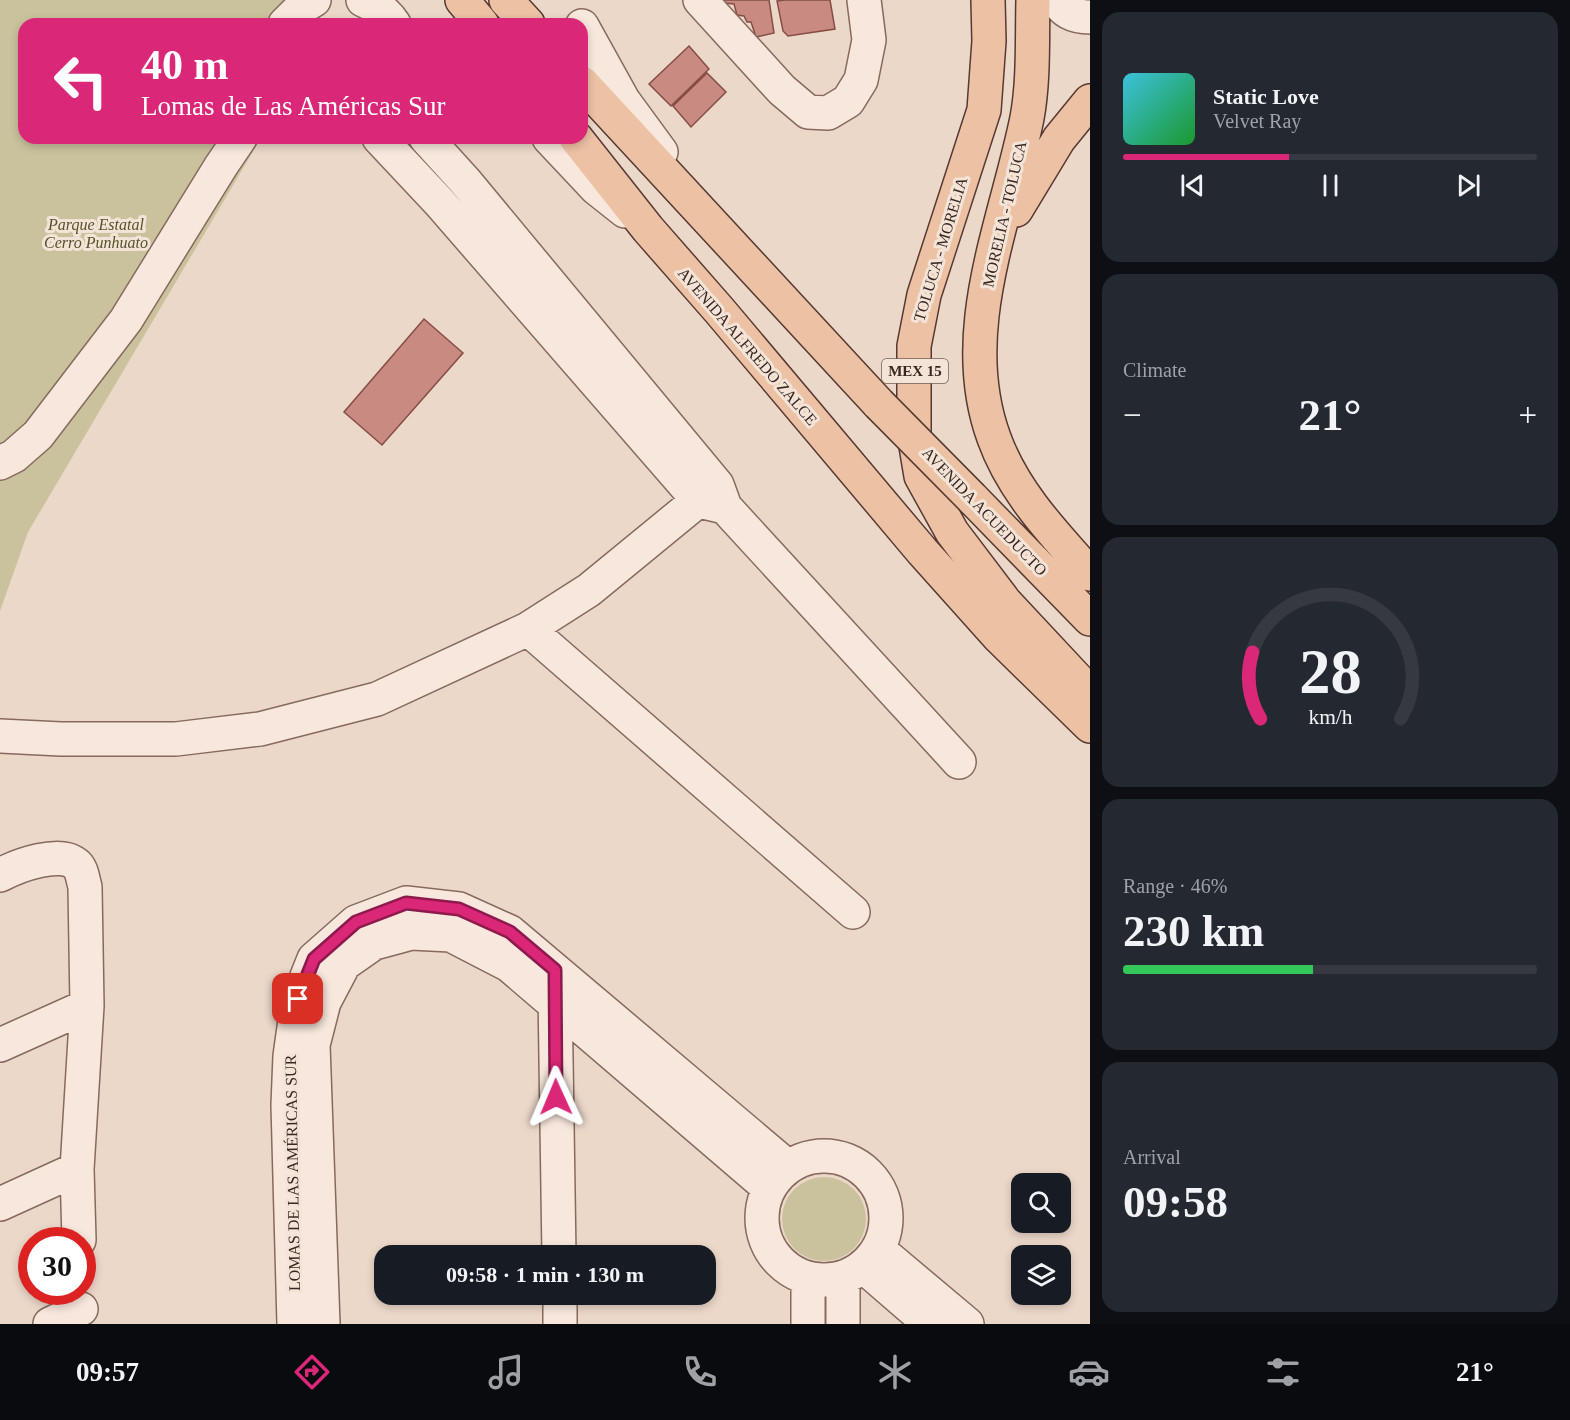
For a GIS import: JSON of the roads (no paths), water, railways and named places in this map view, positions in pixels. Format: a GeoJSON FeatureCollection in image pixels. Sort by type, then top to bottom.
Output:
{"type":"FeatureCollection","features":[{"type":"Feature","properties":{"kind":"main road"},"geometry":{"type":"LineString","coordinates":[[462,0],[477,18]]}},
{"type":"Feature","properties":{"kind":"main road"},"geometry":{"type":"LineString","coordinates":[[506,0],[522,18]]}},
{"type":"Feature","properties":{"kind":"main road","name":"TOLUCA - MORELIA"},"geometry":{"type":"LineString","coordinates":[[988,0],[988,58],[984,110],[924,295],[917,324],[914,346],[914,434],[921,476],[952,532],[1005,602],[1090,693]]}},
{"type":"Feature","properties":{"kind":"main road","name":"MORELIA - TOLUCA"},"geometry":{"type":"LineString","coordinates":[[1033,0],[1032,56],[1027,115],[1009,197],[993,251],[980,339],[982,398],[994,439],[1016,483],[1045,524],[1090,574]]}},
{"type":"Feature","properties":{"kind":"main road"},"geometry":{"type":"LineString","coordinates":[[588,90],[743,258]]}},
{"type":"Feature","properties":{"kind":"main road"},"geometry":{"type":"LineString","coordinates":[[993,251],[1035,176],[1059,139],[1090,100]]}},
{"type":"Feature","properties":{"kind":"main road","name":"AVENIDA ALFREDO ZALCE"},"geometry":{"type":"LineString","coordinates":[[581,144],[648,229],[922,551],[999,637],[1090,726]]}},
{"type":"Feature","properties":{"kind":"main road","name":"AVENIDA ACUEDUCTO"},"geometry":{"type":"LineString","coordinates":[[743,258],[879,404],[1090,619]]}},
{"type":"Feature","properties":{"kind":"street"},"geometry":{"type":"LineString","coordinates":[[363,0],[374,4],[390,18]]}},
{"type":"Feature","properties":{"kind":"street"},"geometry":{"type":"LineString","coordinates":[[570,0],[579,18]]}},
{"type":"Feature","properties":{"kind":"street"},"geometry":{"type":"LineString","coordinates":[[700,0],[782,90],[808,112],[828,113],[848,101],[861,80],[869,40],[864,0]]}},
{"type":"Feature","properties":{"kind":"street"},"geometry":{"type":"LineString","coordinates":[[1057,0],[1058,4],[1072,15],[1090,17]]}},
{"type":"Feature","properties":{"kind":"street"},"geometry":{"type":"LineString","coordinates":[[588,36],[623,100],[743,258]]}},
{"type":"Feature","properties":{"kind":"street"},"geometry":{"type":"LineString","coordinates":[[0,463],[14,456],[38,435],[126,320],[236,144]]}},
{"type":"Feature","properties":{"kind":"street"},"geometry":{"type":"LineString","coordinates":[[385,144],[959,762]]}},
{"type":"Feature","properties":{"kind":"street"},"geometry":{"type":"LineString","coordinates":[[431,144],[465,181],[713,498]]}},
{"type":"Feature","properties":{"kind":"street"},"geometry":{"type":"LineString","coordinates":[[555,144],[596,188],[648,229]]}},
{"type":"Feature","properties":{"kind":"street"},"geometry":{"type":"LineString","coordinates":[[440,203],[465,181]]}},
{"type":"Feature","properties":{"kind":"street"},"geometry":{"type":"LineString","coordinates":[[0,736],[61,739],[176,739],[260,729],[377,699],[528,630],[589,590],[713,498]]}},
{"type":"Feature","properties":{"kind":"street"},"geometry":{"type":"LineString","coordinates":[[528,630],[853,912]]}},
{"type":"Feature","properties":{"kind":"street"},"geometry":{"type":"LineString","coordinates":[[0,875],[47,859],[63,857],[76,864],[82,873],[85,887],[87,1006],[77,1169],[79,1227]]}},
{"type":"Feature","properties":{"kind":"street","name":"LOMAS DE LAS AMÉRICAS SUR"},"geometry":{"type":"LineString","coordinates":[[323,1324],[303,1303],[288,1105],[290,1056],[298,999],[314,959],[356,922],[406,903],[459,909],[510,932],[555,970],[779,1178]]}},
{"type":"Feature","properties":{"kind":"street","name":"LOMAS DE LAS AMÉRICAS SUR"},"geometry":{"type":"LineString","coordinates":[[303,1303],[313,1045],[324,1002],[344,964],[374,943],[411,933],[451,935],[509,965],[555,1006],[779,1178]]}},
{"type":"Feature","properties":{"kind":"street"},"geometry":{"type":"LineString","coordinates":[[555,970],[559,1245]]}},
{"type":"Feature","properties":{"kind":"street"},"geometry":{"type":"LineString","coordinates":[[0,1045],[87,1006]]}},
{"type":"Feature","properties":{"kind":"street"},"geometry":{"type":"LineString","coordinates":[[843,1324],[862,1265],[886,1227],[885,1203],[875,1181],[857,1165],[834,1156],[810,1157],[779,1178],[762,1210],[763,1232],[772,1253],[788,1269],[808,1279],[826,1281],[862,1265]]}},
{"type":"Feature","properties":{"kind":"street"},"geometry":{"type":"LineString","coordinates":[[0,1204],[77,1169]]}},
{"type":"Feature","properties":{"kind":"street"},"geometry":{"type":"LineString","coordinates":[[862,1265],[930,1324]]}},
{"type":"Feature","properties":{"kind":"street"},"geometry":{"type":"LineString","coordinates":[[862,1265],[967,1324]]}},
{"type":"Feature","properties":{"kind":"street"},"geometry":{"type":"LineString","coordinates":[[808,1279],[808,1324]]}},
{"type":"Feature","properties":{"kind":"street"},"geometry":{"type":"LineString","coordinates":[[560,1305],[560,1324]]}},
{"type":"Feature","properties":{"kind":"street"},"geometry":{"type":"LineString","coordinates":[[50,1324],[81,1308]]}},
{"type":"Feature","properties":{"kind":"park label","name":"Parque Estatal Cerro Punhuato"},"geometry":{"type":"Point","coordinates":[96,233]}}]}
